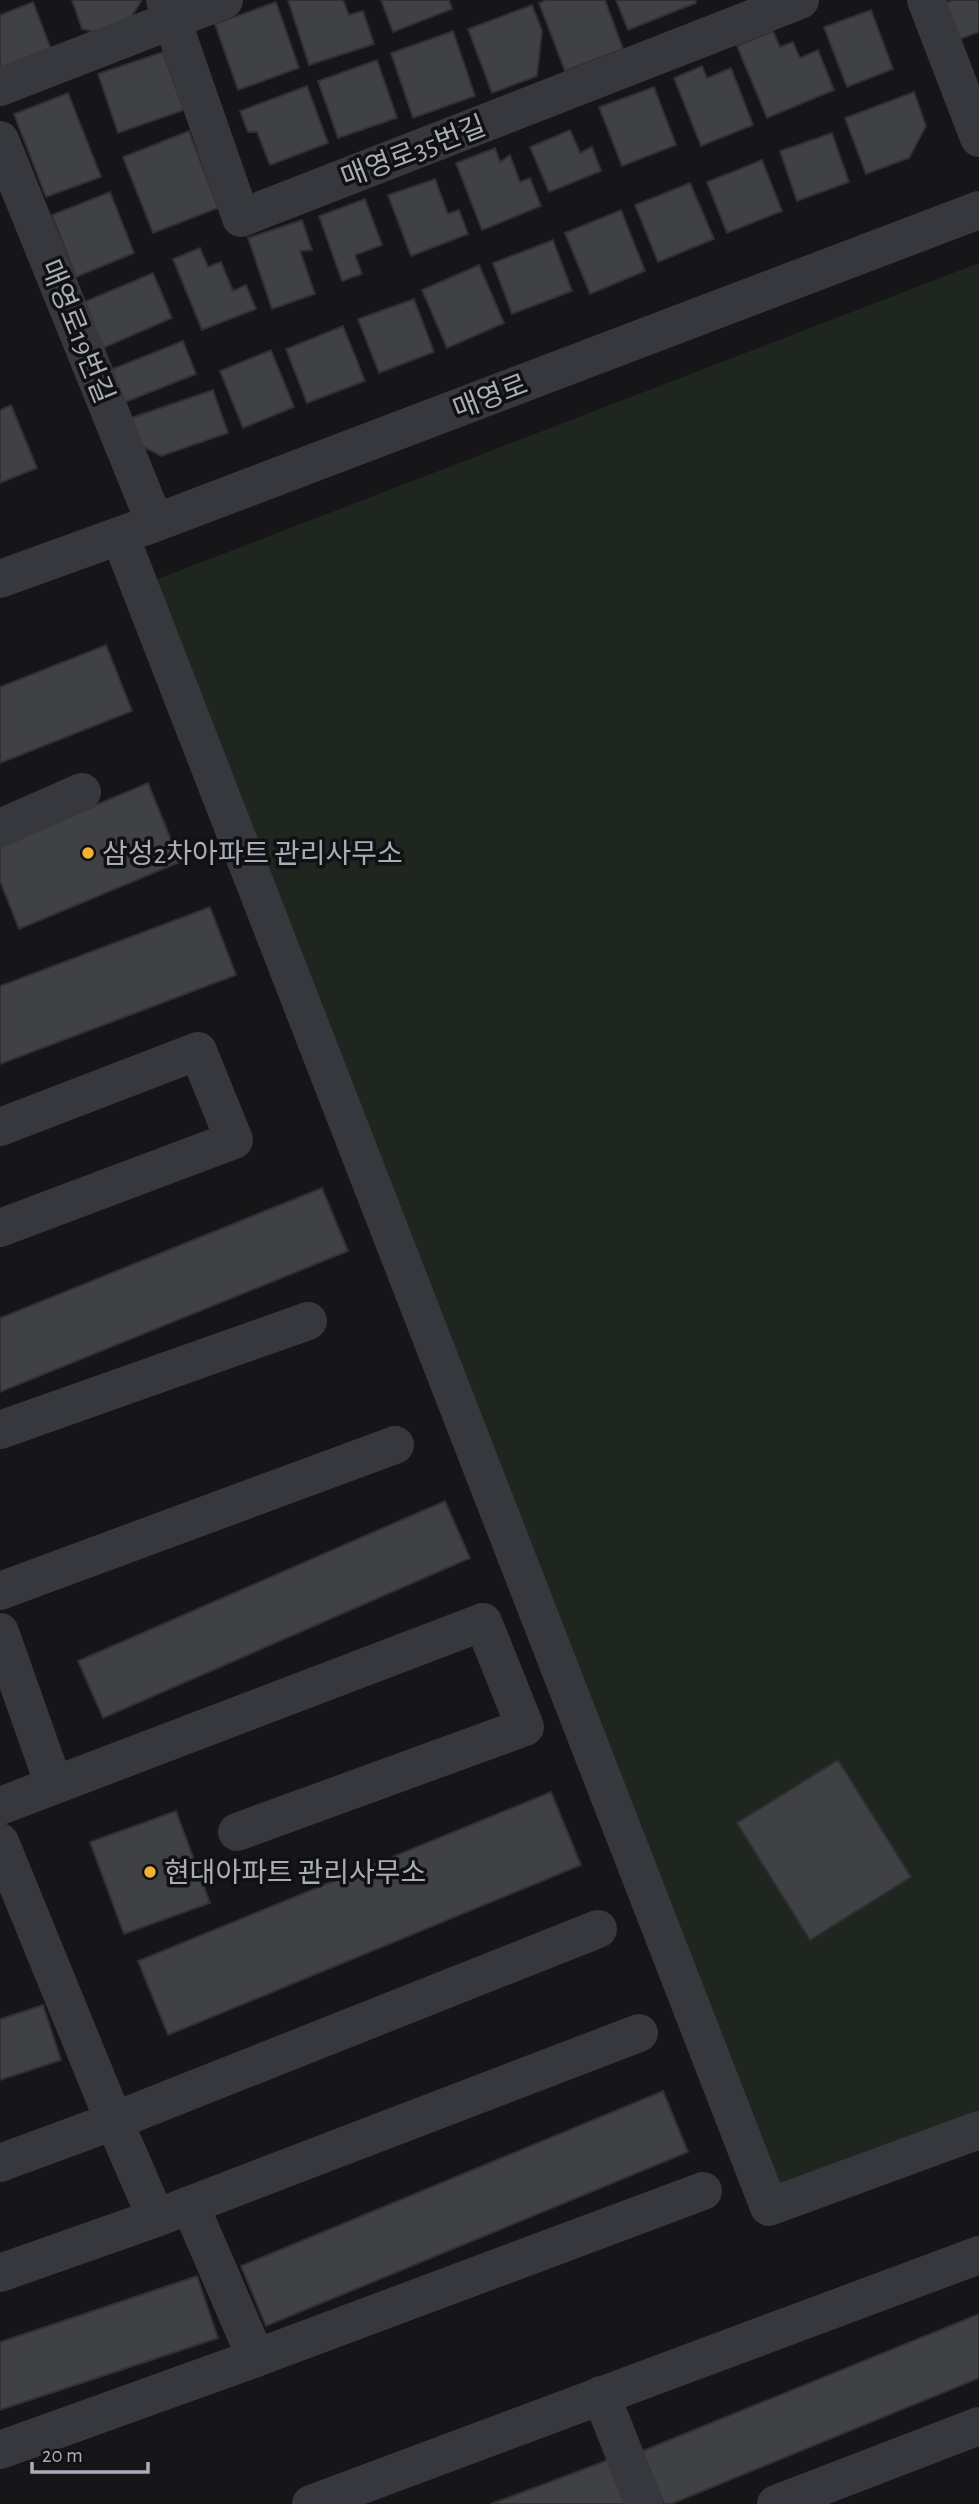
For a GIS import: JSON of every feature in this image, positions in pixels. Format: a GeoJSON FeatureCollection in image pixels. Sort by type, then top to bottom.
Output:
{"type":"FeatureCollection","features":[{"type":"Feature","properties":{"kind":"street"},"geometry":{"type":"LineString","coordinates":[[0,87],[169,10],[224,0]]}},
{"type":"Feature","properties":{"kind":"street","name":"매영로35번길"},"geometry":{"type":"LineString","coordinates":[[169,10],[241,218],[800,0]]}},
{"type":"Feature","properties":{"kind":"street"},"geometry":{"type":"LineString","coordinates":[[926,0],[979,138]]}},
{"type":"Feature","properties":{"kind":"street","name":"매영로19번길"},"geometry":{"type":"LineString","coordinates":[[0,140],[155,523]]}},
{"type":"Feature","properties":{"kind":"street","name":"매영로"},"geometry":{"type":"LineString","coordinates":[[0,579],[155,523],[979,210]]}},
{"type":"Feature","properties":{"kind":"street"},"geometry":{"type":"LineString","coordinates":[[120,536],[769,2207],[979,2130]]}},
{"type":"Feature","properties":{"kind":"street"},"geometry":{"type":"LineString","coordinates":[[0,828],[82,792]]}},
{"type":"Feature","properties":{"kind":"street"},"geometry":{"type":"LineString","coordinates":[[0,1127],[198,1051],[234,1140],[0,1227]]}},
{"type":"Feature","properties":{"kind":"street"},"geometry":{"type":"LineString","coordinates":[[0,1430],[308,1321]]}},
{"type":"Feature","properties":{"kind":"street"},"geometry":{"type":"LineString","coordinates":[[0,1591],[395,1445]]}},
{"type":"Feature","properties":{"kind":"street"},"geometry":{"type":"LineString","coordinates":[[0,1806],[483,1622],[525,1727],[237,1832]]}},
{"type":"Feature","properties":{"kind":"street"},"geometry":{"type":"LineString","coordinates":[[0,1632],[54,1786]]}},
{"type":"Feature","properties":{"kind":"street"},"geometry":{"type":"LineString","coordinates":[[0,1842],[114,2121],[173,2211],[256,2358]]}},
{"type":"Feature","properties":{"kind":"street"},"geometry":{"type":"LineString","coordinates":[[0,2164],[598,1929]]}},
{"type":"Feature","properties":{"kind":"street"},"geometry":{"type":"LineString","coordinates":[[0,2273],[173,2211],[639,2033]]}},
{"type":"Feature","properties":{"kind":"street"},"geometry":{"type":"LineString","coordinates":[[0,2450],[256,2358],[703,2191]]}},
{"type":"Feature","properties":{"kind":"street"},"geometry":{"type":"LineString","coordinates":[[311,2504],[979,2255]]}},
{"type":"Feature","properties":{"kind":"street"},"geometry":{"type":"LineString","coordinates":[[601,2395],[644,2504]]}},
{"type":"Feature","properties":{"kind":"street"},"geometry":{"type":"LineString","coordinates":[[776,2504],[979,2426]]}},
{"type":"Feature","properties":{"kind":"shaded area"},"geometry":{"type":"Polygon","coordinates":[[[979,263],[979,2114],[777,2189],[150,582],[979,263]]]}},
{"type":"Feature","properties":{"kind":"building"},"geometry":{"type":"Polygon","coordinates":[[[72,0],[141,1],[127,25],[100,33],[82,29],[72,0]]]}},
{"type":"Feature","properties":{"kind":"building"},"geometry":{"type":"Polygon","coordinates":[[[288,0],[343,0],[349,15],[363,11],[374,44],[309,65],[288,0]]]}},
{"type":"Feature","properties":{"kind":"building"},"geometry":{"type":"Polygon","coordinates":[[[381,0],[449,0],[452,9],[393,32],[381,0]]]}},
{"type":"Feature","properties":{"kind":"building"},"geometry":{"type":"Polygon","coordinates":[[[546,0],[605,0],[623,49],[565,71],[539,3],[546,0]]]}},
{"type":"Feature","properties":{"kind":"building"},"geometry":{"type":"Polygon","coordinates":[[[616,0],[695,0],[696,3],[628,30],[616,0]]]}},
{"type":"Feature","properties":{"kind":"building"},"geometry":{"type":"Polygon","coordinates":[[[953,0],[979,0],[979,32],[957,40],[943,4],[953,0]]]}},
{"type":"Feature","properties":{"kind":"building"},"geometry":{"type":"Polygon","coordinates":[[[33,2],[54,57],[0,70],[0,15],[33,2]]]}},
{"type":"Feature","properties":{"kind":"building"},"geometry":{"type":"Polygon","coordinates":[[[276,2],[299,68],[238,90],[215,24],[276,2]]]}},
{"type":"Feature","properties":{"kind":"building"},"geometry":{"type":"Polygon","coordinates":[[[532,5],[542,31],[537,76],[492,93],[468,29],[532,5]]]}},
{"type":"Feature","properties":{"kind":"building"},"geometry":{"type":"Polygon","coordinates":[[[871,10],[893,69],[847,87],[824,27],[871,10]]]}},
{"type":"Feature","properties":{"kind":"building"},"geometry":{"type":"Polygon","coordinates":[[[453,31],[475,96],[413,118],[391,53],[453,31]]]}},
{"type":"Feature","properties":{"kind":"building"},"geometry":{"type":"Polygon","coordinates":[[[773,31],[780,47],[793,42],[800,58],[818,50],[834,90],[767,118],[737,46],[773,31]]]}},
{"type":"Feature","properties":{"kind":"building"},"geometry":{"type":"Polygon","coordinates":[[[163,52],[184,110],[118,133],[98,74],[163,52]]]}},
{"type":"Feature","properties":{"kind":"building"},"geometry":{"type":"Polygon","coordinates":[[[377,60],[397,118],[338,138],[318,81],[377,60]]]}},
{"type":"Feature","properties":{"kind":"building"},"geometry":{"type":"Polygon","coordinates":[[[702,66],[707,78],[731,68],[753,125],[701,146],[674,78],[702,66]]]}},
{"type":"Feature","properties":{"kind":"building"},"geometry":{"type":"Polygon","coordinates":[[[307,86],[328,143],[270,165],[257,132],[248,132],[240,111],[307,86]]]}},
{"type":"Feature","properties":{"kind":"building"},"geometry":{"type":"Polygon","coordinates":[[[654,87],[676,145],[622,166],[599,107],[654,87]]]}},
{"type":"Feature","properties":{"kind":"building"},"geometry":{"type":"Polygon","coordinates":[[[914,92],[926,126],[909,158],[866,174],[845,118],[914,92]]]}},
{"type":"Feature","properties":{"kind":"building"},"geometry":{"type":"Polygon","coordinates":[[[68,93],[101,177],[46,197],[14,114],[68,93]]]}},
{"type":"Feature","properties":{"kind":"building"},"geometry":{"type":"Polygon","coordinates":[[[570,130],[580,153],[592,147],[601,171],[549,192],[530,147],[570,130]]]}},
{"type":"Feature","properties":{"kind":"building"},"geometry":{"type":"Polygon","coordinates":[[[189,131],[218,208],[153,233],[123,157],[189,131]]]}},
{"type":"Feature","properties":{"kind":"building"},"geometry":{"type":"Polygon","coordinates":[[[832,133],[849,182],[797,201],[780,151],[832,133]]]}},
{"type":"Feature","properties":{"kind":"building"},"geometry":{"type":"Polygon","coordinates":[[[495,148],[500,162],[510,155],[520,182],[530,178],[541,206],[482,230],[456,163],[495,148]]]}},
{"type":"Feature","properties":{"kind":"building"},"geometry":{"type":"Polygon","coordinates":[[[762,160],[782,211],[727,233],[707,182],[762,160]]]}},
{"type":"Feature","properties":{"kind":"building"},"geometry":{"type":"Polygon","coordinates":[[[435,179],[448,214],[459,210],[468,234],[411,256],[388,195],[435,179]]]}},
{"type":"Feature","properties":{"kind":"building"},"geometry":{"type":"Polygon","coordinates":[[[690,183],[714,239],[658,262],[635,205],[690,183]]]}},
{"type":"Feature","properties":{"kind":"building"},"geometry":{"type":"Polygon","coordinates":[[[110,192],[134,253],[76,277],[52,215],[110,192]]]}},
{"type":"Feature","properties":{"kind":"building"},"geometry":{"type":"Polygon","coordinates":[[[365,199],[382,245],[355,255],[362,274],[342,281],[319,216],[365,199]]]}},
{"type":"Feature","properties":{"kind":"building"},"geometry":{"type":"Polygon","coordinates":[[[621,210],[645,271],[590,294],[565,233],[621,210]]]}},
{"type":"Feature","properties":{"kind":"building"},"geometry":{"type":"Polygon","coordinates":[[[302,220],[312,250],[300,251],[315,294],[272,309],[248,238],[302,220]]]}},
{"type":"Feature","properties":{"kind":"building"},"geometry":{"type":"Polygon","coordinates":[[[553,240],[572,291],[512,314],[493,263],[553,240]]]}},
{"type":"Feature","properties":{"kind":"building"},"geometry":{"type":"Polygon","coordinates":[[[200,248],[208,267],[221,262],[233,291],[246,285],[256,309],[202,330],[173,259],[200,248]]]}},
{"type":"Feature","properties":{"kind":"building"},"geometry":{"type":"Polygon","coordinates":[[[479,265],[504,323],[447,348],[422,290],[479,265]]]}},
{"type":"Feature","properties":{"kind":"building"},"geometry":{"type":"Polygon","coordinates":[[[153,273],[172,318],[103,348],[84,302],[153,273]]]}},
{"type":"Feature","properties":{"kind":"building"},"geometry":{"type":"Polygon","coordinates":[[[414,299],[434,352],[379,373],[358,319],[414,299]]]}},
{"type":"Feature","properties":{"kind":"building"},"geometry":{"type":"Polygon","coordinates":[[[343,326],[365,381],[307,403],[286,349],[343,326]]]}},
{"type":"Feature","properties":{"kind":"building"},"geometry":{"type":"Polygon","coordinates":[[[183,341],[196,374],[123,403],[110,370],[183,341]]]}},
{"type":"Feature","properties":{"kind":"building"},"geometry":{"type":"Polygon","coordinates":[[[271,350],[294,407],[243,428],[220,371],[271,350]]]}},
{"type":"Feature","properties":{"kind":"building"},"geometry":{"type":"Polygon","coordinates":[[[213,390],[228,433],[161,456],[136,443],[128,419],[213,390]]]}},
{"type":"Feature","properties":{"kind":"building"},"geometry":{"type":"Polygon","coordinates":[[[11,405],[37,468],[0,483],[0,410],[11,405]]]}},
{"type":"Feature","properties":{"kind":"building"},"geometry":{"type":"Polygon","coordinates":[[[106,645],[132,711],[0,763],[0,687],[106,645]]]}},
{"type":"Feature","properties":{"kind":"building","name":"삼성2차아파트 관리사무소"},"geometry":{"type":"Polygon","coordinates":[[[148,783],[180,862],[19,929],[0,881],[0,845],[148,783]]]}},
{"type":"Feature","properties":{"kind":"building"},"geometry":{"type":"Polygon","coordinates":[[[210,907],[236,975],[0,1064],[0,986],[210,907]]]}},
{"type":"Feature","properties":{"kind":"building"},"geometry":{"type":"Polygon","coordinates":[[[322,1188],[348,1251],[0,1392],[0,1318],[322,1188]]]}},
{"type":"Feature","properties":{"kind":"building"},"geometry":{"type":"Polygon","coordinates":[[[445,1501],[470,1558],[103,1718],[78,1661],[445,1501]]]}},
{"type":"Feature","properties":{"kind":"building"},"geometry":{"type":"Polygon","coordinates":[[[838,1760],[911,1877],[810,1940],[737,1823],[838,1760]]]}},
{"type":"Feature","properties":{"kind":"building"},"geometry":{"type":"Polygon","coordinates":[[[551,1792],[581,1865],[168,2035],[138,1961],[551,1792]]]}},
{"type":"Feature","properties":{"kind":"building","name":"현대아파트 관리사무소"},"geometry":{"type":"Polygon","coordinates":[[[176,1811],[210,1903],[124,1934],[90,1842],[176,1811]]]}},
{"type":"Feature","properties":{"kind":"building"},"geometry":{"type":"Polygon","coordinates":[[[43,2005],[61,2060],[0,2080],[0,2019],[43,2005]]]}},
{"type":"Feature","properties":{"kind":"building"},"geometry":{"type":"Polygon","coordinates":[[[663,2091],[688,2152],[266,2326],[241,2266],[663,2091]]]}},
{"type":"Feature","properties":{"kind":"building"},"geometry":{"type":"Polygon","coordinates":[[[197,2276],[218,2338],[0,2410],[0,2342],[197,2276]]]}},
{"type":"Feature","properties":{"kind":"building"},"geometry":{"type":"Polygon","coordinates":[[[979,2314],[979,2378],[671,2504],[664,2504],[642,2451],[979,2314]]]}},
{"type":"Feature","properties":{"kind":"building"},"geometry":{"type":"Polygon","coordinates":[[[608,2460],[625,2504],[491,2504],[608,2460]]]}},
{"type":"Feature","properties":{"kind":"place","name":"삼성2차아파트 관리사무소"},"geometry":{"type":"Point","coordinates":[88,853]}},
{"type":"Feature","properties":{"kind":"place","name":"현대아파트 관리사무소"},"geometry":{"type":"Point","coordinates":[150,1872]}}]}
